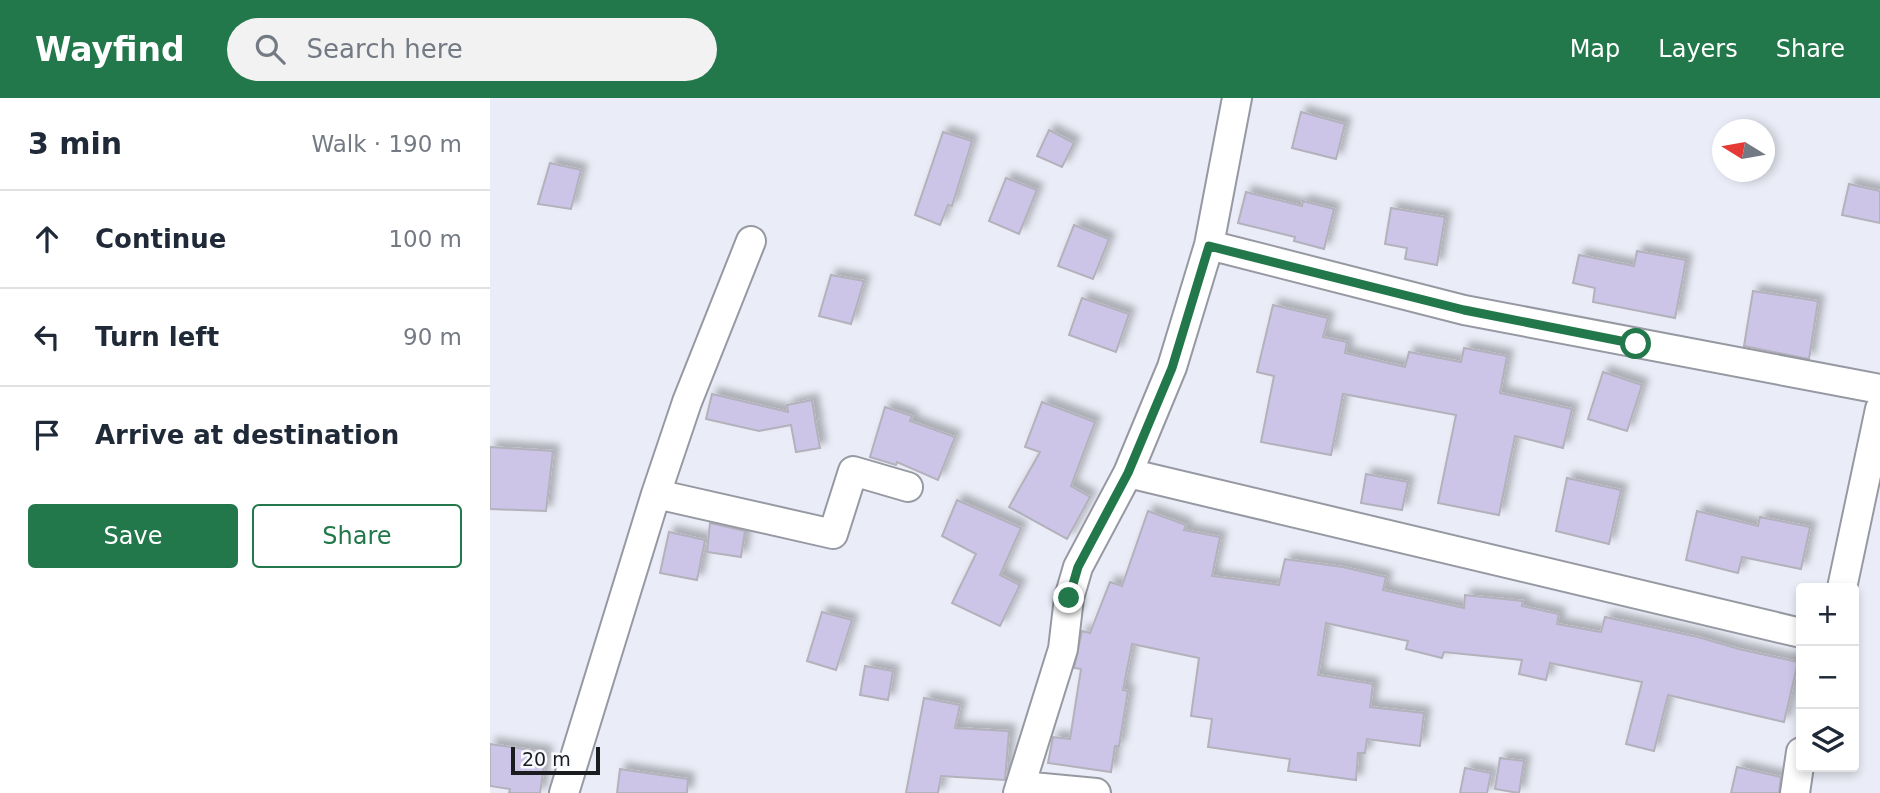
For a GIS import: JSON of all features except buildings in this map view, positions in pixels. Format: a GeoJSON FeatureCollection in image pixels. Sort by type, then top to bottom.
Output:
{"type":"FeatureCollection","features":[{"type":"Feature","properties":{"kind":"street"},"geometry":{"type":"LineString","coordinates":[[1096,793],[1020,789],[1063,649],[1069,598],[1078,567],[1128,473],[1172,368],[1209,246],[1237,98]]}},
{"type":"Feature","properties":{"kind":"street"},"geometry":{"type":"LineString","coordinates":[[564,793],[687,402],[751,240]]}},
{"type":"Feature","properties":{"kind":"street"},"geometry":{"type":"LineString","coordinates":[[1209,246],[1464,310],[1880,389]]}},
{"type":"Feature","properties":{"kind":"street"},"geometry":{"type":"LineString","coordinates":[[1843,583],[1880,409]]}},
{"type":"Feature","properties":{"kind":"street"},"geometry":{"type":"LineString","coordinates":[[656,494],[833,534],[853,471],[908,487]]}},
{"type":"Feature","properties":{"kind":"street"},"geometry":{"type":"LineString","coordinates":[[1128,473],[1796,632]]}},
{"type":"Feature","properties":{"kind":"street"},"geometry":{"type":"LineString","coordinates":[[1795,793],[1798,772]]}},
{"type":"Feature","properties":{"kind":"route"},"geometry":{"type":"LineString","coordinates":[[1069,598],[1078,567],[1128,473],[1172,368],[1209,246],[1464,310],[1636,344]]}}]}
